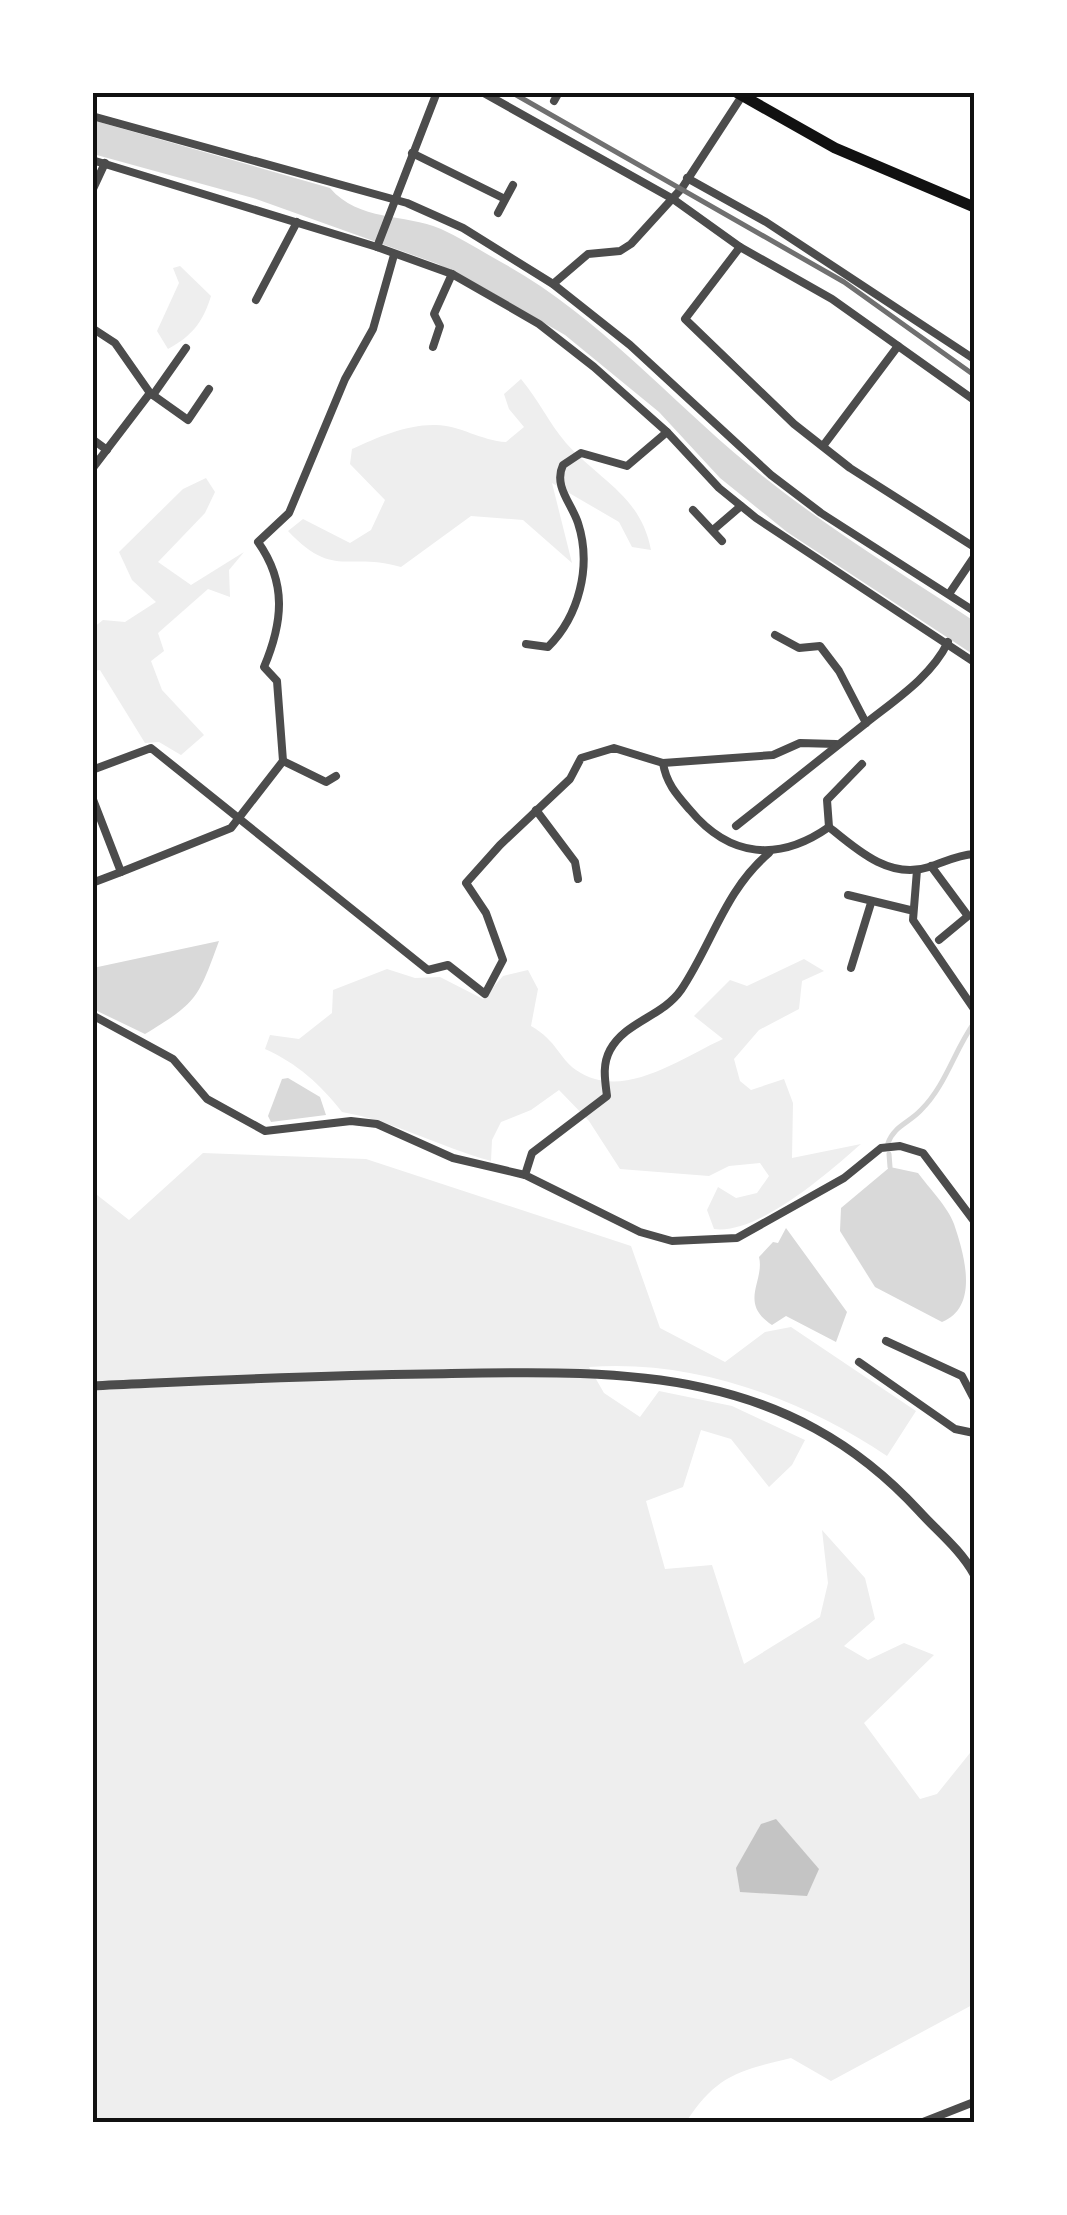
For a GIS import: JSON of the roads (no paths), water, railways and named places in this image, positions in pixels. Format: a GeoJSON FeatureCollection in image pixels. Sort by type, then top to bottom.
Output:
{"type":"FeatureCollection","features":[{"type":"Feature","properties":{"kind":"main road"},"geometry":{"type":"LineString","coordinates":[[745,95],[834,148],[974,208]]}},
{"type":"Feature","properties":{"kind":"street"},"geometry":{"type":"LineString","coordinates":[[378,246],[437,92]]}},
{"type":"Feature","properties":{"kind":"street"},"geometry":{"type":"LineString","coordinates":[[482,92],[673,199],[740,247],[832,299],[974,400]]}},
{"type":"Feature","properties":{"kind":"street"},"geometry":{"type":"LineString","coordinates":[[553,284],[588,254],[620,251],[631,244],[673,199],[745,95]]}},
{"type":"Feature","properties":{"kind":"street"},"geometry":{"type":"LineString","coordinates":[[92,116],[393,200],[463,228],[553,284],[630,345],[771,475],[821,513],[974,611]]}},
{"type":"Feature","properties":{"kind":"street"},"geometry":{"type":"LineString","coordinates":[[412,153],[506,199]]}},
{"type":"Feature","properties":{"kind":"street"},"geometry":{"type":"LineString","coordinates":[[92,160],[378,246],[452,274],[564,342],[668,432],[741,506],[974,662]]}},
{"type":"Feature","properties":{"kind":"street"},"geometry":{"type":"LineString","coordinates":[[92,192],[105,164]]}},
{"type":"Feature","properties":{"kind":"street"},"geometry":{"type":"LineString","coordinates":[[687,178],[766,222],[974,359]]}},
{"type":"Feature","properties":{"kind":"street"},"geometry":{"type":"LineString","coordinates":[[498,212],[513,186]]}},
{"type":"Feature","properties":{"kind":"street"},"geometry":{"type":"LineString","coordinates":[[256,300],[297,222]]}},
{"type":"Feature","properties":{"kind":"street"},"geometry":{"type":"LineString","coordinates":[[740,247],[685,320],[823,446],[974,548]]}},
{"type":"Feature","properties":{"kind":"street"},"geometry":{"type":"LineString","coordinates":[[92,883],[231,828],[284,760],[276,681],[264,667],[277,636],[277,571],[258,542],[290,513],[346,378],[373,329],[394,254]]}},
{"type":"Feature","properties":{"kind":"street"},"geometry":{"type":"LineString","coordinates":[[433,346],[440,326],[434,314],[452,274]]}},
{"type":"Feature","properties":{"kind":"street"},"geometry":{"type":"LineString","coordinates":[[92,328],[115,343],[151,394],[188,420],[209,389]]}},
{"type":"Feature","properties":{"kind":"street"},"geometry":{"type":"LineString","coordinates":[[823,446],[898,346]]}},
{"type":"Feature","properties":{"kind":"street"},"geometry":{"type":"LineString","coordinates":[[92,469],[186,348]]}},
{"type":"Feature","properties":{"kind":"street"},"geometry":{"type":"LineString","coordinates":[[526,644],[548,647],[564,631],[582,585],[583,544],[561,486],[563,465],[581,453],[626,466],[668,432]]}},
{"type":"Feature","properties":{"kind":"street"},"geometry":{"type":"LineString","coordinates":[[92,439],[107,450]]}},
{"type":"Feature","properties":{"kind":"street"},"geometry":{"type":"LineString","coordinates":[[713,530],[741,506]]}},
{"type":"Feature","properties":{"kind":"street"},"geometry":{"type":"LineString","coordinates":[[694,510],[722,542]]}},
{"type":"Feature","properties":{"kind":"street"},"geometry":{"type":"LineString","coordinates":[[948,594],[974,557]]}},
{"type":"Feature","properties":{"kind":"street"},"geometry":{"type":"LineString","coordinates":[[775,635],[799,648],[820,646],[840,671],[866,724]]}},
{"type":"Feature","properties":{"kind":"street"},"geometry":{"type":"LineString","coordinates":[[736,826],[916,682],[940,658],[948,642]]}},
{"type":"Feature","properties":{"kind":"street"},"geometry":{"type":"LineString","coordinates":[[92,770],[151,748],[428,970],[448,965],[486,994],[502,960],[486,914],[466,884],[570,779],[580,758],[614,748],[663,763],[773,755],[800,744],[836,744]]}},
{"type":"Feature","properties":{"kind":"street"},"geometry":{"type":"LineString","coordinates":[[284,760],[326,782],[336,776]]}},
{"type":"Feature","properties":{"kind":"street"},"geometry":{"type":"LineString","coordinates":[[663,763],[666,780],[709,832],[735,846],[769,854]]}},
{"type":"Feature","properties":{"kind":"street"},"geometry":{"type":"LineString","coordinates":[[862,764],[827,800],[829,827],[878,863],[917,870],[974,854]]}},
{"type":"Feature","properties":{"kind":"street"},"geometry":{"type":"LineString","coordinates":[[92,797],[120,872]]}},
{"type":"Feature","properties":{"kind":"street"},"geometry":{"type":"LineString","coordinates":[[536,810],[575,862],[578,879]]}},
{"type":"Feature","properties":{"kind":"street"},"geometry":{"type":"LineString","coordinates":[[525,1174],[532,1153],[606,1096],[604,1069],[616,1041],[624,1030],[679,994],[732,892],[769,854],[806,843],[829,827]]}},
{"type":"Feature","properties":{"kind":"street"},"geometry":{"type":"LineString","coordinates":[[931,866],[968,916],[939,940]]}},
{"type":"Feature","properties":{"kind":"street"},"geometry":{"type":"LineString","coordinates":[[917,870],[910,910],[929,948],[974,1010]]}},
{"type":"Feature","properties":{"kind":"street"},"geometry":{"type":"LineString","coordinates":[[848,894],[910,910]]}},
{"type":"Feature","properties":{"kind":"street"},"geometry":{"type":"LineString","coordinates":[[851,968],[871,903]]}},
{"type":"Feature","properties":{"kind":"street"},"geometry":{"type":"LineString","coordinates":[[92,1015],[173,1059],[207,1099],[264,1131],[351,1120],[376,1124],[453,1158],[525,1174],[640,1232],[672,1242],[737,1238],[844,1178],[881,1148],[900,1146],[922,1153],[974,1222]]}},
{"type":"Feature","properties":{"kind":"street"},"geometry":{"type":"LineString","coordinates":[[886,1341],[962,1376],[974,1399]]}},
{"type":"Feature","properties":{"kind":"street"},"geometry":{"type":"LineString","coordinates":[[859,1362],[955,1429],[974,1432]]}},
{"type":"Feature","properties":{"kind":"street"},"geometry":{"type":"LineString","coordinates":[[92,1386],[388,1374],[600,1372],[666,1378],[784,1414],[863,1458],[948,1540],[974,1574]]}},
{"type":"Feature","properties":{"kind":"street"},"geometry":{"type":"LineString","coordinates":[[922,2122],[974,2102]]}},
{"type":"Feature","properties":{"kind":"waterway"},"geometry":{"type":"LineString","coordinates":[[888,1143],[894,1132],[930,1100],[974,1023]]}},
{"type":"Feature","properties":{"kind":"waterway"},"geometry":{"type":"LineString","coordinates":[[889,1154],[890,1167]]}},
{"type":"Feature","properties":{"kind":"railway"},"geometry":{"type":"LineString","coordinates":[[511,92],[844,282],[974,375]]}}]}
